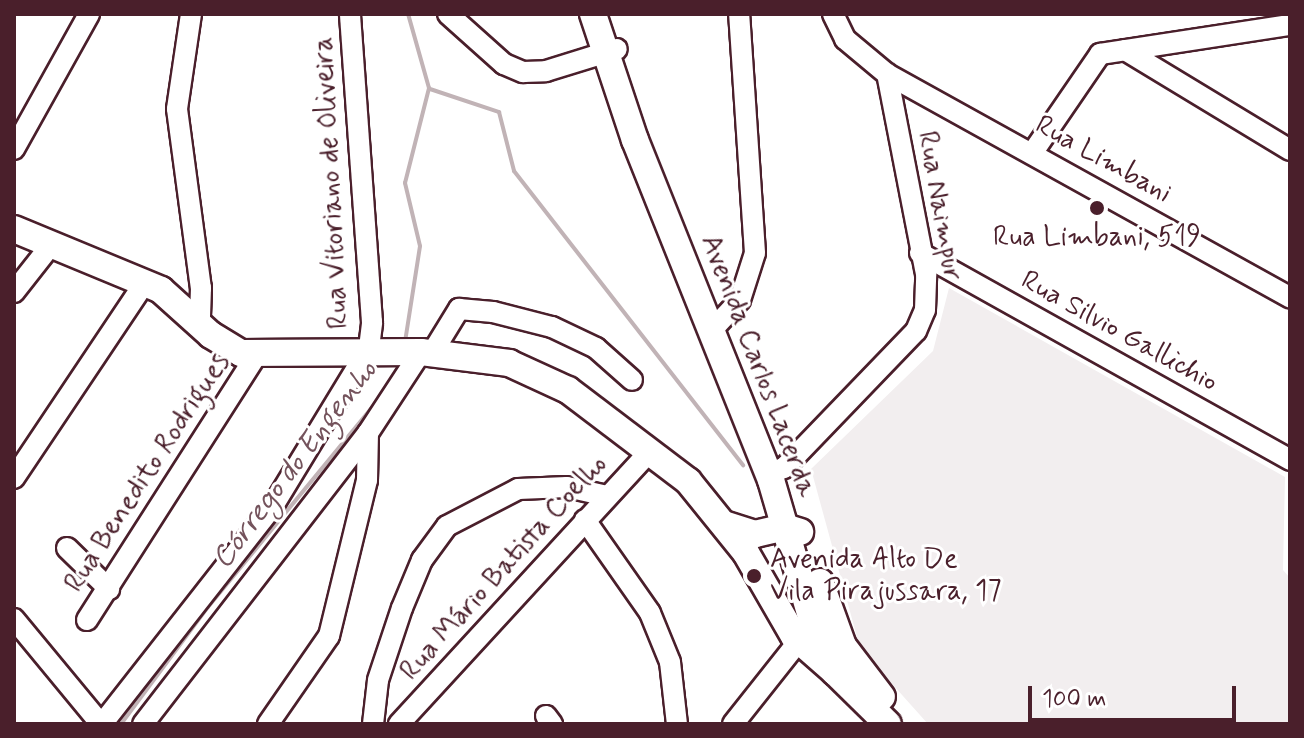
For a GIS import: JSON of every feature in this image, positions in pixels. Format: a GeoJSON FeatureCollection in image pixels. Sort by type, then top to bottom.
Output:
{"type":"FeatureCollection","features":[{"type":"Feature","properties":{"kind":"main road","name":"Avenida Carlos Lacerda"},"geometry":{"type":"LineString","coordinates":[[593,14],[611,52],[776,471],[787,531],[835,672],[888,724]]}},
{"type":"Feature","properties":{"kind":"main road","name":"Avenida Carlos Lacerda"},"geometry":{"type":"LineString","coordinates":[[609,14],[611,52]]}},
{"type":"Feature","properties":{"kind":"main road"},"geometry":{"type":"LineString","coordinates":[[14,229],[145,282],[227,347],[255,357],[374,348],[421,352],[527,370],[586,401],[688,481],[724,524],[794,625],[820,633]]}},
{"type":"Feature","properties":{"kind":"main road"},"geometry":{"type":"LineString","coordinates":[[724,524],[755,534],[787,531]]}},
{"type":"Feature","properties":{"kind":"main road"},"geometry":{"type":"LineString","coordinates":[[748,557],[787,531]]}},
{"type":"Feature","properties":{"kind":"main road","name":"Avenida Carlos Lacerda"},"geometry":{"type":"LineString","coordinates":[[820,633],[859,670],[906,724]]}},
{"type":"Feature","properties":{"kind":"street"},"geometry":{"type":"LineString","coordinates":[[14,149],[89,14]]}},
{"type":"Feature","properties":{"kind":"street"},"geometry":{"type":"LineString","coordinates":[[191,14],[177,109],[201,288],[200,325]]}},
{"type":"Feature","properties":{"kind":"street","name":"Rua Vitoriano de Oliveira"},"geometry":{"type":"LineString","coordinates":[[350,14],[374,348]]}},
{"type":"Feature","properties":{"kind":"street"},"geometry":{"type":"LineString","coordinates":[[719,324],[740,300],[755,253],[739,14]]}},
{"type":"Feature","properties":{"kind":"street","name":"Rua Limbani"},"geometry":{"type":"LineString","coordinates":[[833,14],[845,39],[887,74],[1033,152],[1290,297]]}},
{"type":"Feature","properties":{"kind":"street"},"geometry":{"type":"LineString","coordinates":[[457,18],[504,64],[523,72],[546,71],[611,52]]}},
{"type":"Feature","properties":{"kind":"street"},"geometry":{"type":"LineString","coordinates":[[1033,152],[1096,56],[1290,25]]}},
{"type":"Feature","properties":{"kind":"street"},"geometry":{"type":"LineString","coordinates":[[1125,50],[1290,150]]}},
{"type":"Feature","properties":{"kind":"street","name":"Rua Naimpur"},"geometry":{"type":"LineString","coordinates":[[776,471],[916,331],[928,293],[887,74]]}},
{"type":"Feature","properties":{"kind":"street"},"geometry":{"type":"LineString","coordinates":[[14,292],[51,245]]}},
{"type":"Feature","properties":{"kind":"street","name":"Rua Silvio Gallichio"},"geometry":{"type":"LineString","coordinates":[[920,253],[1290,460]]}},
{"type":"Feature","properties":{"kind":"street"},"geometry":{"type":"LineString","coordinates":[[14,478],[145,282]]}},
{"type":"Feature","properties":{"kind":"street"},"geometry":{"type":"LineString","coordinates":[[143,724],[368,433],[421,352],[459,309],[493,312],[563,332],[596,348],[632,380]]}},
{"type":"Feature","properties":{"kind":"street"},"geometry":{"type":"LineString","coordinates":[[14,619],[101,724],[273,506],[374,348]]}},
{"type":"Feature","properties":{"kind":"street","name":"Rua Benedito Rodrigues"},"geometry":{"type":"LineString","coordinates":[[87,620],[255,357]]}},
{"type":"Feature","properties":{"kind":"street"},"geometry":{"type":"LineString","coordinates":[[268,724],[329,636],[367,480],[368,433]]}},
{"type":"Feature","properties":{"kind":"street","name":"Rua Mário Batista Coelho"},"geometry":{"type":"LineString","coordinates":[[399,724],[651,450]]}},
{"type":"Feature","properties":{"kind":"street"},"geometry":{"type":"LineString","coordinates":[[373,724],[378,680],[402,608],[422,560],[447,526],[518,489],[567,487],[607,496]]}},
{"type":"Feature","properties":{"kind":"street"},"geometry":{"type":"LineString","coordinates":[[585,520],[650,613],[670,662],[677,724]]}},
{"type":"Feature","properties":{"kind":"street"},"geometry":{"type":"LineString","coordinates":[[67,548],[109,589]]}},
{"type":"Feature","properties":{"kind":"street"},"geometry":{"type":"LineString","coordinates":[[733,724],[820,633]]}},
{"type":"Feature","properties":{"kind":"shaded area"},"geometry":{"type":"Polygon","coordinates":[[[949,288],[1285,477],[1283,570],[1290,578],[1290,724],[928,724],[860,648],[811,469],[933,351],[949,288]]]}},
{"type":"Feature","properties":{"kind":"waterway","name":"Córrego do Engenho"},"geometry":{"type":"LineString","coordinates":[[405,342],[420,246],[405,183],[429,88],[408,14]]}},
{"type":"Feature","properties":{"kind":"waterway"},"geometry":{"type":"LineString","coordinates":[[430,89],[499,112],[514,171],[743,465]]}},
{"type":"Feature","properties":{"kind":"waterway","name":"Córrego do Engenho"},"geometry":{"type":"LineString","coordinates":[[121,724],[208,607],[378,400]]}},
{"type":"Feature","properties":{"kind":"place","name":"Rua Limbani, 519"},"geometry":{"type":"Point","coordinates":[1097,208]}},
{"type":"Feature","properties":{"kind":"place","name":"Avenida Alto De Vila Pirajussara, 17"},"geometry":{"type":"Point","coordinates":[754,576]}}]}
